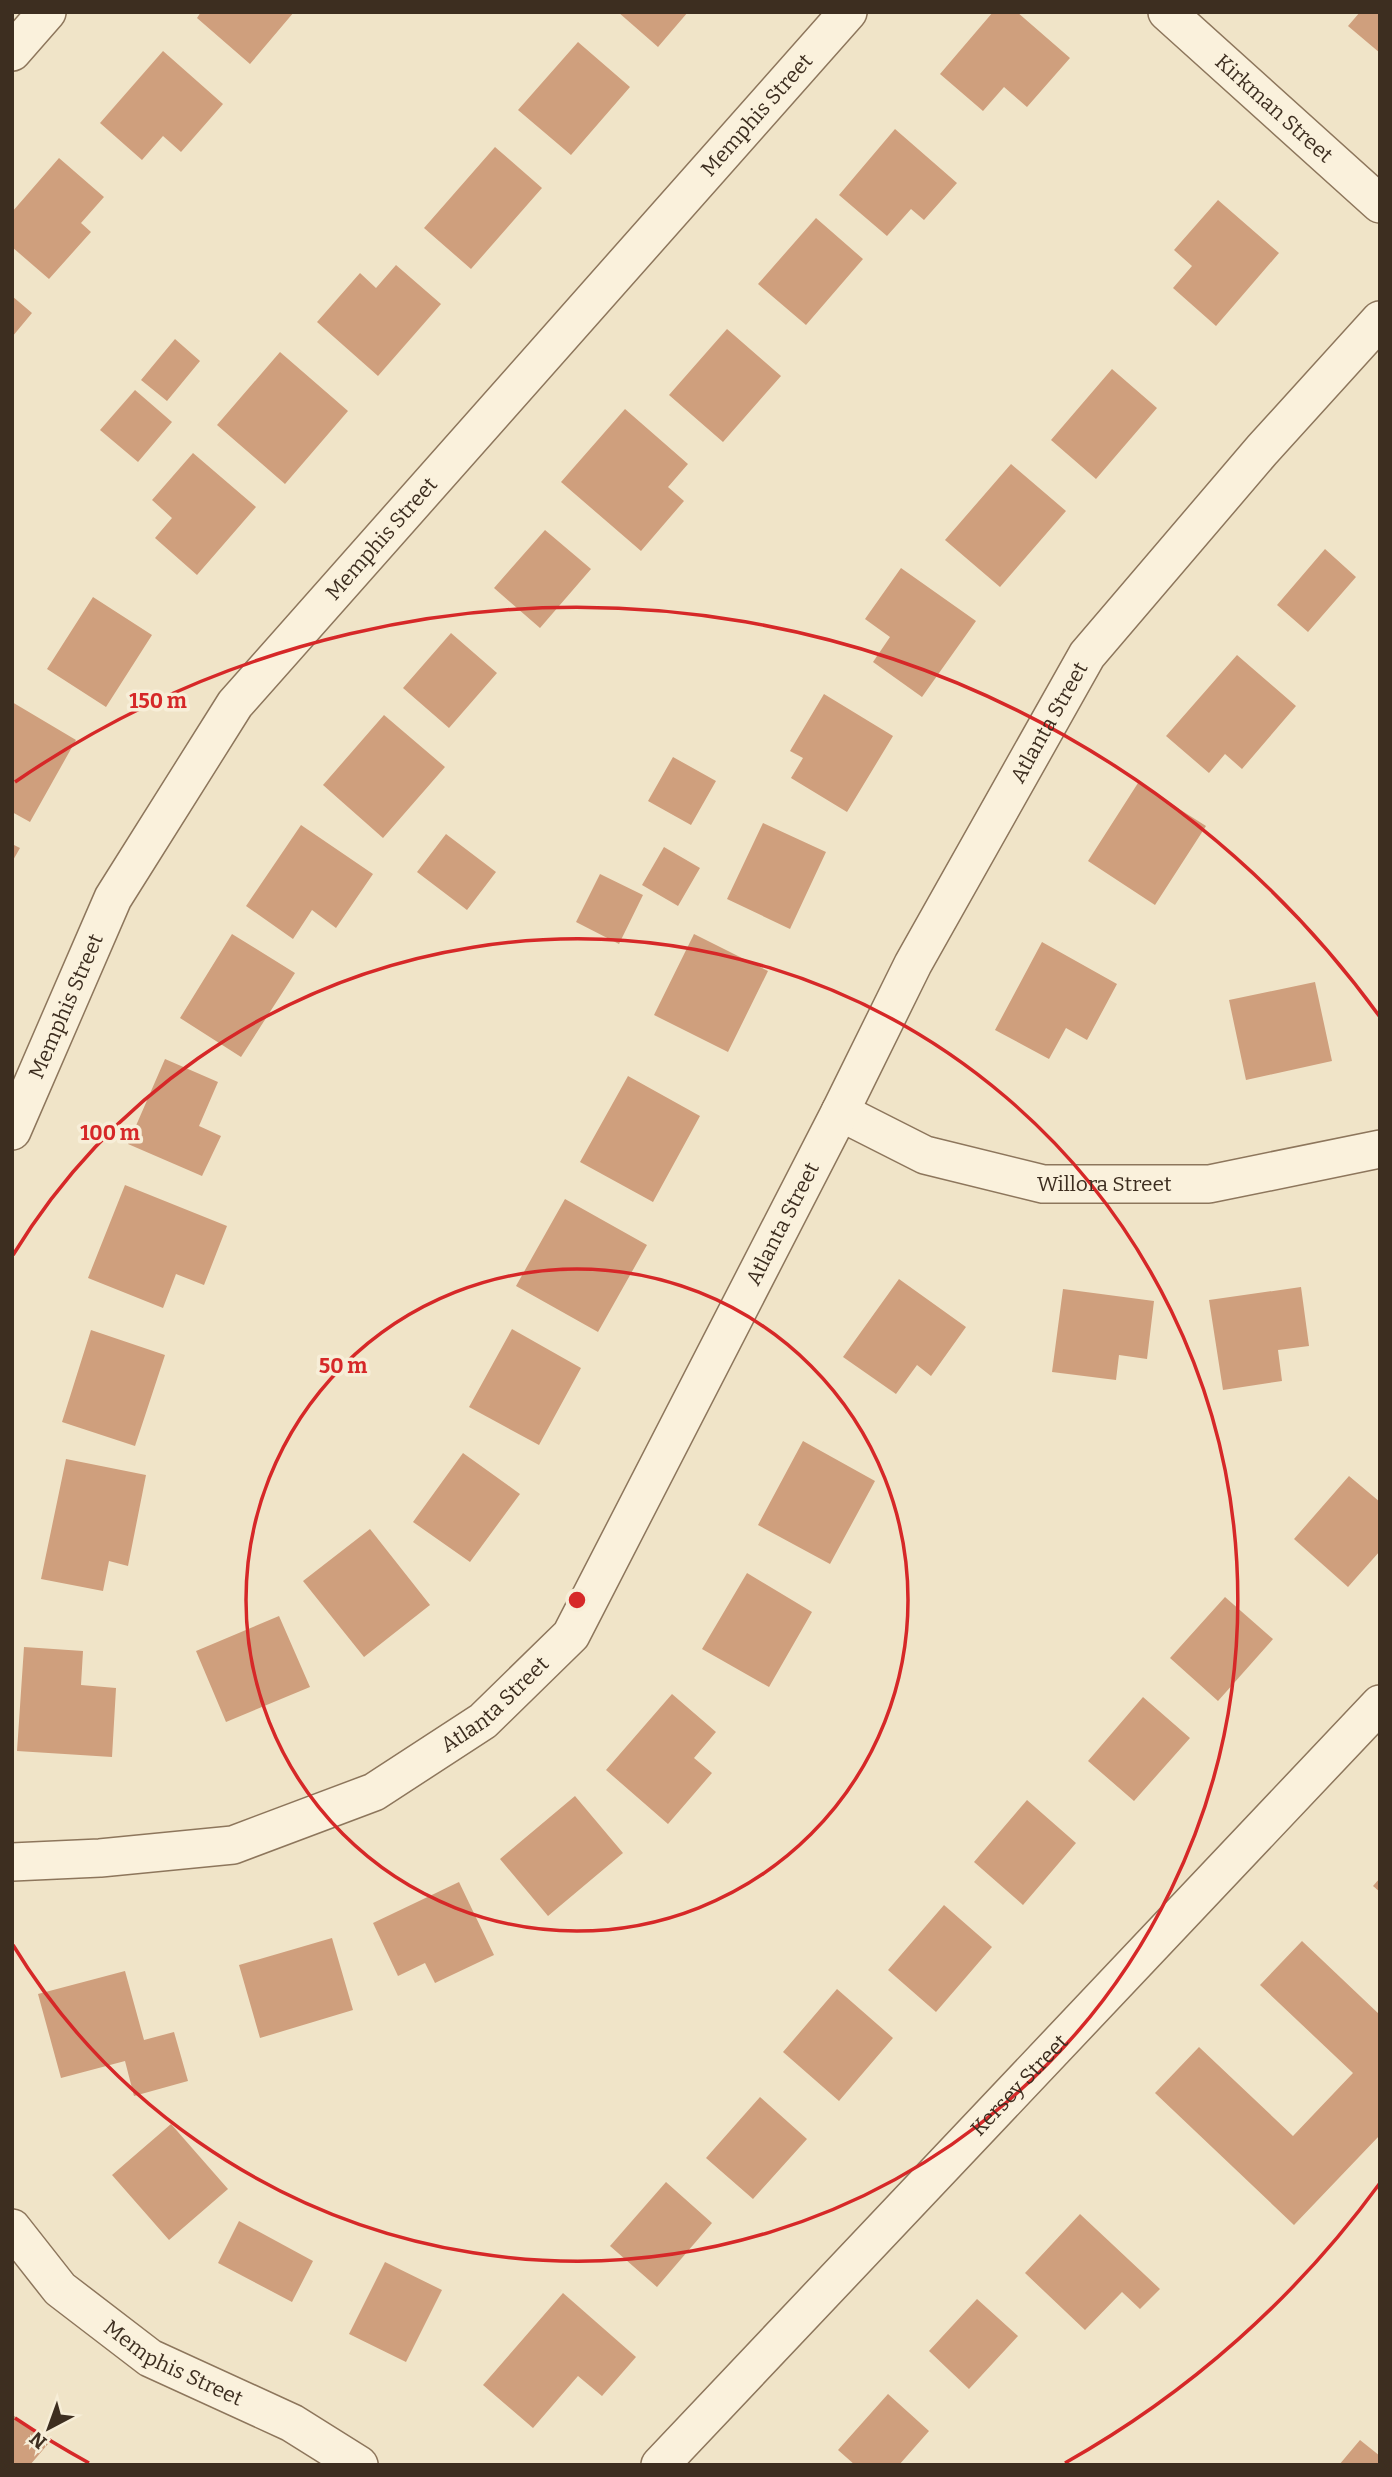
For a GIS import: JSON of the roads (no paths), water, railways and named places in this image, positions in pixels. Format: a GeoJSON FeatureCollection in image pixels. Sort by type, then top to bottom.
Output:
{"type":"FeatureCollection","features":[{"type":"Feature","properties":{"kind":"street"},"geometry":{"type":"LineString","coordinates":[[12,52],[47,12]]}},
{"type":"Feature","properties":{"kind":"street","name":"Memphis Street"},"geometry":{"type":"LineString","coordinates":[[12,1131],[113,898],[235,704],[848,12]]}},
{"type":"Feature","properties":{"kind":"street","name":"Kirkman Street"},"geometry":{"type":"LineString","coordinates":[[1167,12],[1380,204]]}},
{"type":"Feature","properties":{"kind":"street","name":"Atlanta Street"},"geometry":{"type":"LineString","coordinates":[[12,1862],[100,1858],[233,1845],[374,1792],[483,1721],[571,1635],[840,1112],[913,964],[1087,655],[1262,450],[1380,320]]}},
{"type":"Feature","properties":{"kind":"street","name":"Willora Street"},"geometry":{"type":"LineString","coordinates":[[840,1112],[925,1155],[1043,1184],[1209,1184],[1380,1149]]}},
{"type":"Feature","properties":{"kind":"street","name":"Kersey Street"},"geometry":{"type":"LineString","coordinates":[[660,2465],[1380,1704]]}},
{"type":"Feature","properties":{"kind":"street","name":"Memphis Street"},"geometry":{"type":"LineString","coordinates":[[12,2228],[60,2289],[150,2358],[292,2423],[359,2465]]}}]}
